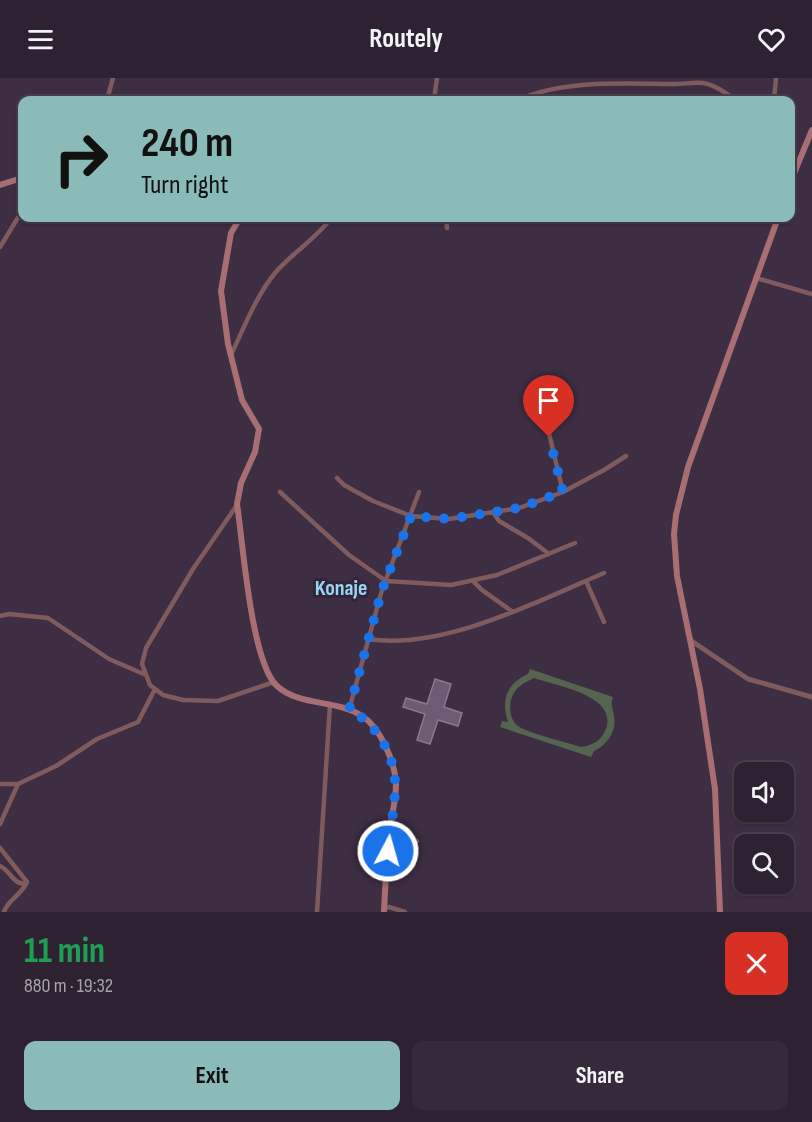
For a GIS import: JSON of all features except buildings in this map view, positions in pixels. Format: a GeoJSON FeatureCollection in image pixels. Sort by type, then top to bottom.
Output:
{"type":"FeatureCollection","features":[{"type":"Feature","properties":{"kind":"main road"},"geometry":{"type":"LineString","coordinates":[[795,171],[812,130]]}},
{"type":"Feature","properties":{"kind":"main road"},"geometry":{"type":"LineString","coordinates":[[0,185],[18,179]]}},
{"type":"Feature","properties":{"kind":"main road"},"geometry":{"type":"LineString","coordinates":[[238,222],[231,233],[221,291],[231,354],[242,400],[259,429],[255,452],[241,483],[237,504],[257,640],[264,665],[274,682],[292,696],[330,704],[363,716],[375,730],[389,754],[396,783],[389,835],[384,910]]}},
{"type":"Feature","properties":{"kind":"main road"},"geometry":{"type":"LineString","coordinates":[[720,912],[715,789],[677,576],[674,534],[676,515],[688,467],[777,222]]}},
{"type":"Feature","properties":{"kind":"street"},"geometry":{"type":"LineString","coordinates":[[108,96],[113,78]]}},
{"type":"Feature","properties":{"kind":"street"},"geometry":{"type":"LineString","coordinates":[[435,96],[437,78]]}},
{"type":"Feature","properties":{"kind":"street"},"geometry":{"type":"LineString","coordinates":[[775,96],[777,78]]}},
{"type":"Feature","properties":{"kind":"street"},"geometry":{"type":"LineString","coordinates":[[531,96],[560,87],[646,82],[703,83],[730,96]]}},
{"type":"Feature","properties":{"kind":"street"},"geometry":{"type":"LineString","coordinates":[[0,247],[18,218]]}},
{"type":"Feature","properties":{"kind":"street"},"geometry":{"type":"LineString","coordinates":[[231,354],[273,275],[291,255],[321,232],[328,222]]}},
{"type":"Feature","properties":{"kind":"street"},"geometry":{"type":"LineString","coordinates":[[446,222],[447,228]]}},
{"type":"Feature","properties":{"kind":"street"},"geometry":{"type":"LineString","coordinates":[[756,278],[812,294]]}},
{"type":"Feature","properties":{"kind":"street"},"geometry":{"type":"LineString","coordinates":[[548,429],[563,492]]}},
{"type":"Feature","properties":{"kind":"street"},"geometry":{"type":"LineString","coordinates":[[337,478],[344,485],[373,501],[411,516],[449,519],[519,508],[563,492],[626,456]]}},
{"type":"Feature","properties":{"kind":"street"},"geometry":{"type":"LineString","coordinates":[[280,492],[321,532],[386,581],[451,585],[513,570],[575,543]]}},
{"type":"Feature","properties":{"kind":"street"},"geometry":{"type":"LineString","coordinates":[[349,710],[386,581],[419,492]]}},
{"type":"Feature","properties":{"kind":"street"},"geometry":{"type":"LineString","coordinates":[[237,504],[193,569],[146,648],[142,664],[150,685],[162,694],[183,700],[218,701],[274,682]]}},
{"type":"Feature","properties":{"kind":"street"},"geometry":{"type":"LineString","coordinates":[[493,512],[499,521],[549,554]]}},
{"type":"Feature","properties":{"kind":"street"},"geometry":{"type":"LineString","coordinates":[[368,639],[384,642],[428,638],[513,612],[604,573]]}},
{"type":"Feature","properties":{"kind":"street"},"geometry":{"type":"LineString","coordinates":[[473,580],[482,590],[513,612]]}},
{"type":"Feature","properties":{"kind":"street"},"geometry":{"type":"LineString","coordinates":[[586,581],[604,622]]}},
{"type":"Feature","properties":{"kind":"street"},"geometry":{"type":"LineString","coordinates":[[0,616],[9,614],[48,618],[109,659],[146,675]]}},
{"type":"Feature","properties":{"kind":"street"},"geometry":{"type":"LineString","coordinates":[[690,640],[748,679],[812,697]]}},
{"type":"Feature","properties":{"kind":"street"},"geometry":{"type":"LineString","coordinates":[[0,784],[18,784],[56,766],[97,740],[138,722],[155,688]]}},
{"type":"Feature","properties":{"kind":"street"},"geometry":{"type":"LineString","coordinates":[[317,912],[330,704]]}},
{"type":"Feature","properties":{"kind":"street"},"geometry":{"type":"LineString","coordinates":[[0,824],[18,784]]}},
{"type":"Feature","properties":{"kind":"street"},"geometry":{"type":"LineString","coordinates":[[389,835],[417,841]]}},
{"type":"Feature","properties":{"kind":"street"},"geometry":{"type":"LineString","coordinates":[[0,848],[23,876],[26,884],[22,892],[6,904],[0,905]]}},
{"type":"Feature","properties":{"kind":"street"},"geometry":{"type":"LineString","coordinates":[[0,866],[6,869],[16,882],[26,884]]}},
{"type":"Feature","properties":{"kind":"street"},"geometry":{"type":"LineString","coordinates":[[4,912],[6,904]]}},
{"type":"Feature","properties":{"kind":"street"},"geometry":{"type":"LineString","coordinates":[[384,910],[389,907],[405,912]]}},
{"type":"Feature","properties":{"kind":"green space"},"geometry":{"type":"Polygon","coordinates":[[[530,669],[613,697],[614,727],[607,741],[594,751],[591,757],[500,727],[502,721],[508,722],[505,700],[510,688],[528,674],[530,669]],[[534,678],[517,689],[511,700],[510,710],[518,726],[581,747],[593,744],[599,739],[606,729],[607,717],[603,708],[583,694],[534,678]]]}},
{"type":"Feature","properties":{"kind":"district","name":"Konaje"},"geometry":{"type":"Point","coordinates":[341,588]}},
{"type":"Feature","properties":{"kind":"route"},"geometry":{"type":"LineString","coordinates":[[388,851],[396,783],[389,754],[375,730],[363,716],[349,710],[382,590],[411,516],[449,519],[519,508],[563,492],[549,437]]}}]}
